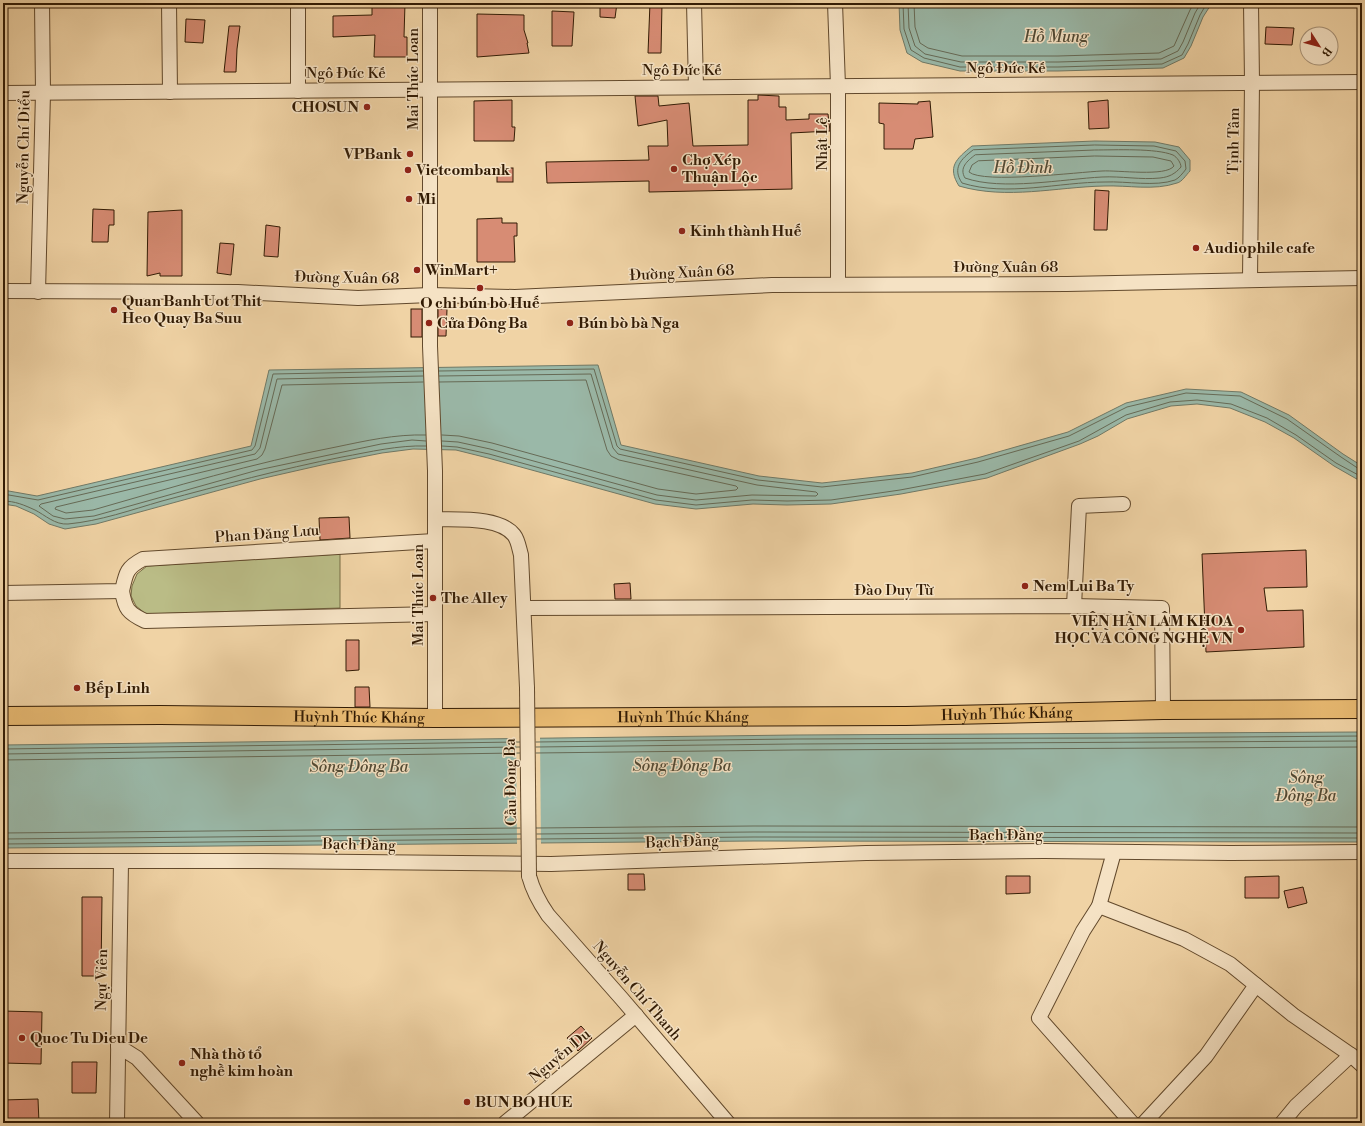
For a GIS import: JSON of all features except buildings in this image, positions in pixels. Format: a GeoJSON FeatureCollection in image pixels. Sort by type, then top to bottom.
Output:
{"type":"FeatureCollection","features":[{"type":"Feature","properties":{"kind":"main road","name":"Huỳnh Thúc Kháng"},"geometry":{"type":"LineString","coordinates":[[3,716],[160,715],[435,718],[906,716],[1163,710],[1362,709]]}},
{"type":"Feature","properties":{"kind":"street","name":"Nguyễn Chí Diểu"},"geometry":{"type":"LineString","coordinates":[[38,292],[43,93],[42,3]]}},
{"type":"Feature","properties":{"kind":"street"},"geometry":{"type":"LineString","coordinates":[[169,3],[170,92]]}},
{"type":"Feature","properties":{"kind":"street"},"geometry":{"type":"LineString","coordinates":[[298,3],[298,90]]}},
{"type":"Feature","properties":{"kind":"street","name":"Mai Thúc Loan"},"geometry":{"type":"LineString","coordinates":[[430,3],[430,346],[435,471],[435,718]]}},
{"type":"Feature","properties":{"kind":"street"},"geometry":{"type":"LineString","coordinates":[[694,3],[696,87]]}},
{"type":"Feature","properties":{"kind":"street","name":"Nhật Lệ"},"geometry":{"type":"LineString","coordinates":[[835,3],[838,86],[838,284]]}},
{"type":"Feature","properties":{"kind":"street","name":"Tịnh Tâm"},"geometry":{"type":"LineString","coordinates":[[1250,280],[1252,3]]}},
{"type":"Feature","properties":{"kind":"street","name":"Ngô Đức Kế"},"geometry":{"type":"LineString","coordinates":[[3,93],[1362,82]]}},
{"type":"Feature","properties":{"kind":"street","name":"Đường Xuân 68"},"geometry":{"type":"LineString","coordinates":[[3,291],[238,292],[358,298],[430,295],[514,297],[838,284],[1068,284],[1362,278]]}},
{"type":"Feature","properties":{"kind":"street"},"geometry":{"type":"LineString","coordinates":[[1074,606],[1079,506],[1123,504]]}},
{"type":"Feature","properties":{"kind":"street"},"geometry":{"type":"LineString","coordinates":[[435,519],[486,521],[505,527],[515,535],[521,555],[524,608]]}},
{"type":"Feature","properties":{"kind":"street","name":"Phan Đăng Lưu"},"geometry":{"type":"LineString","coordinates":[[122,591],[125,577],[131,565],[143,559],[434,541]]}},
{"type":"Feature","properties":{"kind":"street"},"geometry":{"type":"LineString","coordinates":[[3,594],[122,591],[124,603],[132,615],[145,620],[435,614]]}},
{"type":"Feature","properties":{"kind":"street","name":"Đào Duy Từ"},"geometry":{"type":"LineString","coordinates":[[524,608],[1074,606],[1162,608],[1163,710]]}},
{"type":"Feature","properties":{"kind":"street","name":"Cầu Đông Ba"},"geometry":{"type":"LineString","coordinates":[[524,608],[527,688],[529,876]]}},
{"type":"Feature","properties":{"kind":"street"},"geometry":{"type":"LineString","coordinates":[[1114,852],[1099,906],[1083,931],[1039,1018],[1132,1123]]}},
{"type":"Feature","properties":{"kind":"street","name":"Bạch Đằng"},"geometry":{"type":"LineString","coordinates":[[3,861],[262,861],[551,864],[866,853],[1362,852]]}},
{"type":"Feature","properties":{"kind":"street","name":"Ngự Viên"},"geometry":{"type":"LineString","coordinates":[[117,1123],[121,862]]}},
{"type":"Feature","properties":{"kind":"street","name":"Nguyễn Chí Thanh"},"geometry":{"type":"LineString","coordinates":[[529,876],[533,890],[548,915],[728,1123]]}},
{"type":"Feature","properties":{"kind":"street"},"geometry":{"type":"LineString","coordinates":[[1099,906],[1184,939],[1230,964],[1293,1015],[1351,1055],[1362,1065]]}},
{"type":"Feature","properties":{"kind":"street"},"geometry":{"type":"LineString","coordinates":[[1144,1123],[1206,1056],[1256,985]]}},
{"type":"Feature","properties":{"kind":"street","name":"Nguyễn Du"},"geometry":{"type":"LineString","coordinates":[[505,1123],[636,1015]]}},
{"type":"Feature","properties":{"kind":"street"},"geometry":{"type":"LineString","coordinates":[[118,1046],[137,1058],[197,1123]]}},
{"type":"Feature","properties":{"kind":"street"},"geometry":{"type":"LineString","coordinates":[[1282,1123],[1296,1106],[1351,1055]]}},
{"type":"Feature","properties":{"kind":"green space"},"geometry":{"type":"Polygon","coordinates":[[[340,554],[340,608],[146,614],[136,606],[131,596],[132,586],[137,574],[147,566],[340,554]]]}},
{"type":"Feature","properties":{"kind":"water","name":"Hồ Mung"},"geometry":{"type":"Polygon","coordinates":[[[899,3],[1212,3],[1203,17],[1191,46],[1184,58],[1163,68],[1058,71],[960,71],[922,62],[907,53],[900,30],[899,3]]]}},
{"type":"Feature","properties":{"kind":"water","name":"Hồ Đình"},"geometry":{"type":"Polygon","coordinates":[[[1095,141],[1155,142],[1179,147],[1190,160],[1190,171],[1179,182],[1159,187],[1104,186],[1032,192],[995,192],[977,190],[959,186],[955,179],[955,164],[958,159],[972,146],[1095,141]]]}},
{"type":"Feature","properties":{"kind":"water"},"geometry":{"type":"Polygon","coordinates":[[[598,365],[621,445],[759,476],[822,483],[912,473],[977,458],[1068,432],[1126,403],[1186,389],[1241,392],[1289,415],[1362,466],[1362,482],[1334,466],[1294,438],[1265,422],[1230,408],[1197,404],[1171,406],[1127,419],[1098,436],[1080,444],[987,478],[901,494],[831,504],[753,504],[696,509],[655,504],[456,450],[413,449],[382,453],[260,479],[96,524],[65,529],[49,524],[34,514],[16,506],[3,504],[3,490],[37,496],[251,446],[269,370],[598,365]]]}},
{"type":"Feature","properties":{"kind":"water","name":"Sông Đông Ba"},"geometry":{"type":"Polygon","coordinates":[[[1362,732],[1362,842],[753,841],[3,848],[3,745],[795,735],[1362,732]]]}},
{"type":"Feature","properties":{"kind":"pier"},"geometry":{"type":"Polygon","coordinates":[[[516,736],[540,736],[541,845],[517,845],[516,736]]]}},
{"type":"Feature","properties":{"kind":"place","name":"CHOSUN"},"geometry":{"type":"Point","coordinates":[367,107]}},
{"type":"Feature","properties":{"kind":"place","name":"VPBank"},"geometry":{"type":"Point","coordinates":[410,154]}},
{"type":"Feature","properties":{"kind":"place","name":"Chợ Xép Thuận Lộc"},"geometry":{"type":"Point","coordinates":[674,169]}},
{"type":"Feature","properties":{"kind":"place","name":"Vietcombank"},"geometry":{"type":"Point","coordinates":[408,170]}},
{"type":"Feature","properties":{"kind":"place","name":"Mi"},"geometry":{"type":"Point","coordinates":[409,199]}},
{"type":"Feature","properties":{"kind":"place","name":"Kinh thành Huế"},"geometry":{"type":"Point","coordinates":[682,231]}},
{"type":"Feature","properties":{"kind":"place","name":"Audiophile cafe"},"geometry":{"type":"Point","coordinates":[1196,248]}},
{"type":"Feature","properties":{"kind":"place","name":"WinMart+"},"geometry":{"type":"Point","coordinates":[417,270]}},
{"type":"Feature","properties":{"kind":"place","name":"O chi bún bò Huế"},"geometry":{"type":"Point","coordinates":[480,288]}},
{"type":"Feature","properties":{"kind":"place","name":"Quan Banh Uot Thit Heo Quay Ba Suu"},"geometry":{"type":"Point","coordinates":[114,310]}},
{"type":"Feature","properties":{"kind":"place","name":"Cửa Đông Ba"},"geometry":{"type":"Point","coordinates":[429,323]}},
{"type":"Feature","properties":{"kind":"place","name":"Bún bò bà Nga"},"geometry":{"type":"Point","coordinates":[570,323]}},
{"type":"Feature","properties":{"kind":"place","name":"Nem Lui Ba Ty"},"geometry":{"type":"Point","coordinates":[1025,586]}},
{"type":"Feature","properties":{"kind":"place","name":"The Alley"},"geometry":{"type":"Point","coordinates":[433,598]}},
{"type":"Feature","properties":{"kind":"place","name":"VIỆN HÀN LÂM KHOA HỌC VÀ CÔNG NGHỆ VN"},"geometry":{"type":"Point","coordinates":[1241,630]}},
{"type":"Feature","properties":{"kind":"place","name":"Bếp Linh"},"geometry":{"type":"Point","coordinates":[77,688]}},
{"type":"Feature","properties":{"kind":"place","name":"Quoc Tu Dieu De"},"geometry":{"type":"Point","coordinates":[22,1038]}},
{"type":"Feature","properties":{"kind":"place","name":"Nhà thờ tổ nghề kim hoàn"},"geometry":{"type":"Point","coordinates":[182,1063]}},
{"type":"Feature","properties":{"kind":"place","name":"BUN BO HUE"},"geometry":{"type":"Point","coordinates":[467,1102]}}]}
